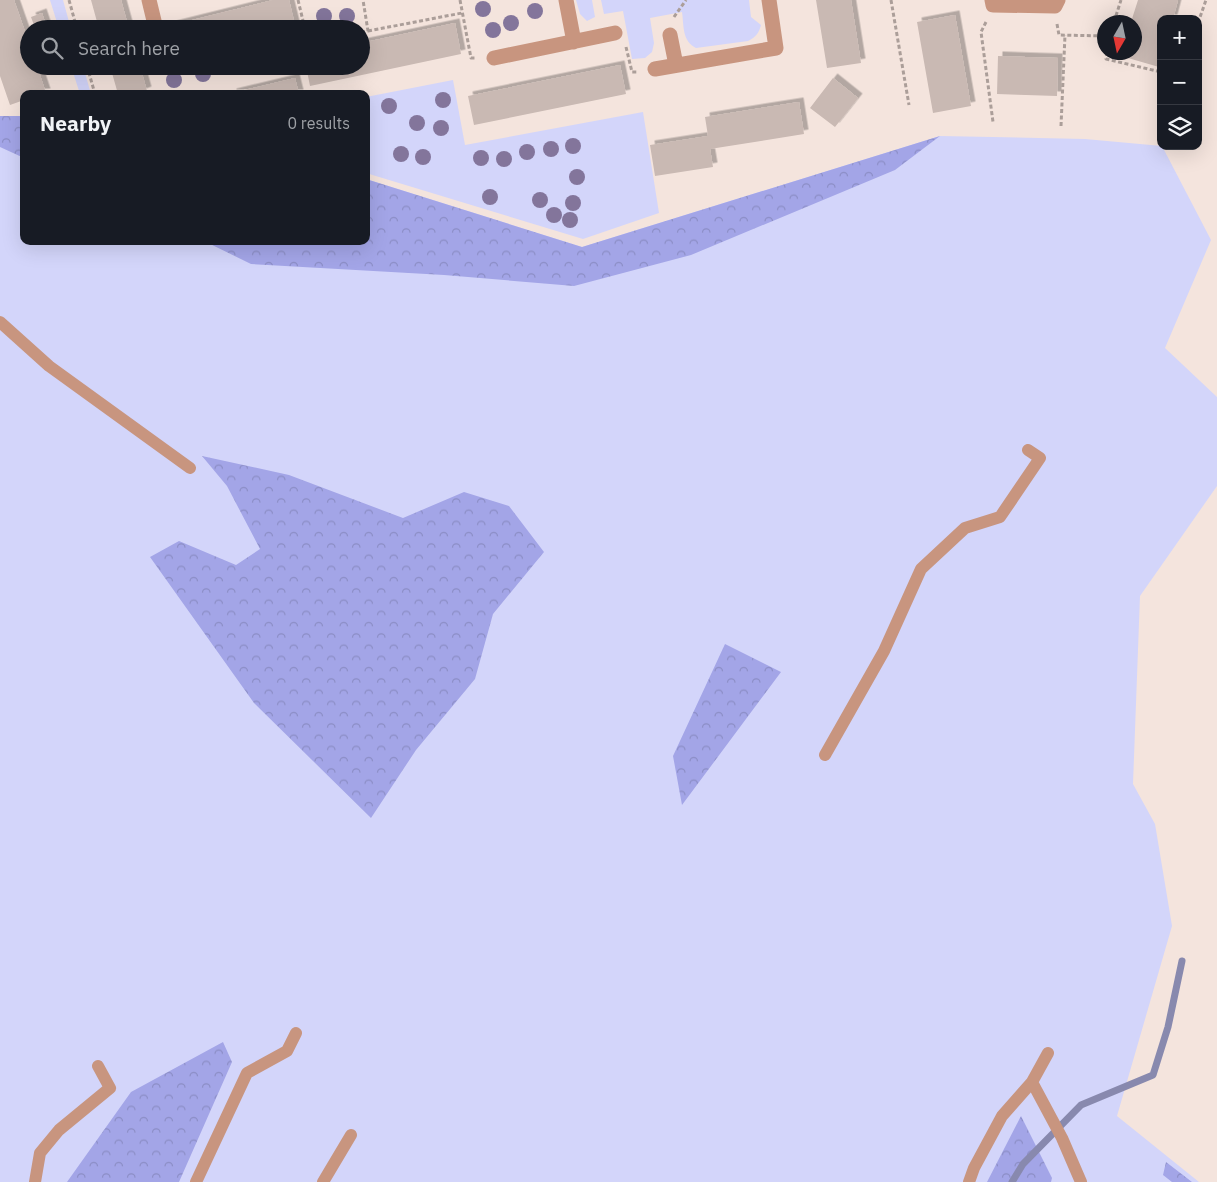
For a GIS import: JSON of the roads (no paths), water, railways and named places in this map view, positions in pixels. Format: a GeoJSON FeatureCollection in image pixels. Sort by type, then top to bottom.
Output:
{"type":"FeatureCollection","features":[{"type":"Feature","properties":{"kind":"street"},"geometry":{"type":"LineString","coordinates":[[149,0],[154,20]]}},
{"type":"Feature","properties":{"kind":"street"},"geometry":{"type":"LineString","coordinates":[[566,0],[574,42]]}},
{"type":"Feature","properties":{"kind":"street"},"geometry":{"type":"LineString","coordinates":[[655,69],[776,48],[769,0]]}},
{"type":"Feature","properties":{"kind":"street"},"geometry":{"type":"LineString","coordinates":[[992,2],[1056,3]]}},
{"type":"Feature","properties":{"kind":"street"},"geometry":{"type":"LineString","coordinates":[[494,58],[615,33]]}},
{"type":"Feature","properties":{"kind":"street"},"geometry":{"type":"LineString","coordinates":[[670,35],[676,65]]}},
{"type":"Feature","properties":{"kind":"lane"},"geometry":{"type":"LineString","coordinates":[[0,322],[49,366],[190,468]]}},
{"type":"Feature","properties":{"kind":"lane"},"geometry":{"type":"LineString","coordinates":[[825,755],[884,651],[920,569],[966,528],[1000,517],[1040,458],[1028,450]]}},
{"type":"Feature","properties":{"kind":"lane"},"geometry":{"type":"LineString","coordinates":[[196,1182],[247,1073],[287,1051],[296,1033]]}},
{"type":"Feature","properties":{"kind":"lane"},"geometry":{"type":"LineString","coordinates":[[969,1182],[974,1168],[1002,1116],[1032,1082],[1048,1053]]}},
{"type":"Feature","properties":{"kind":"lane"},"geometry":{"type":"LineString","coordinates":[[35,1182],[40,1153],[59,1130],[110,1088],[98,1066]]}},
{"type":"Feature","properties":{"kind":"lane"},"geometry":{"type":"LineString","coordinates":[[1032,1082],[1062,1138],[1081,1182]]}},
{"type":"Feature","properties":{"kind":"lane"},"geometry":{"type":"LineString","coordinates":[[323,1182],[351,1135]]}},
{"type":"Feature","properties":{"kind":"waterway"},"geometry":{"type":"LineString","coordinates":[[1012,1182],[1023,1164],[1081,1105],[1153,1075],[1168,1027],[1182,961]]}}]}
